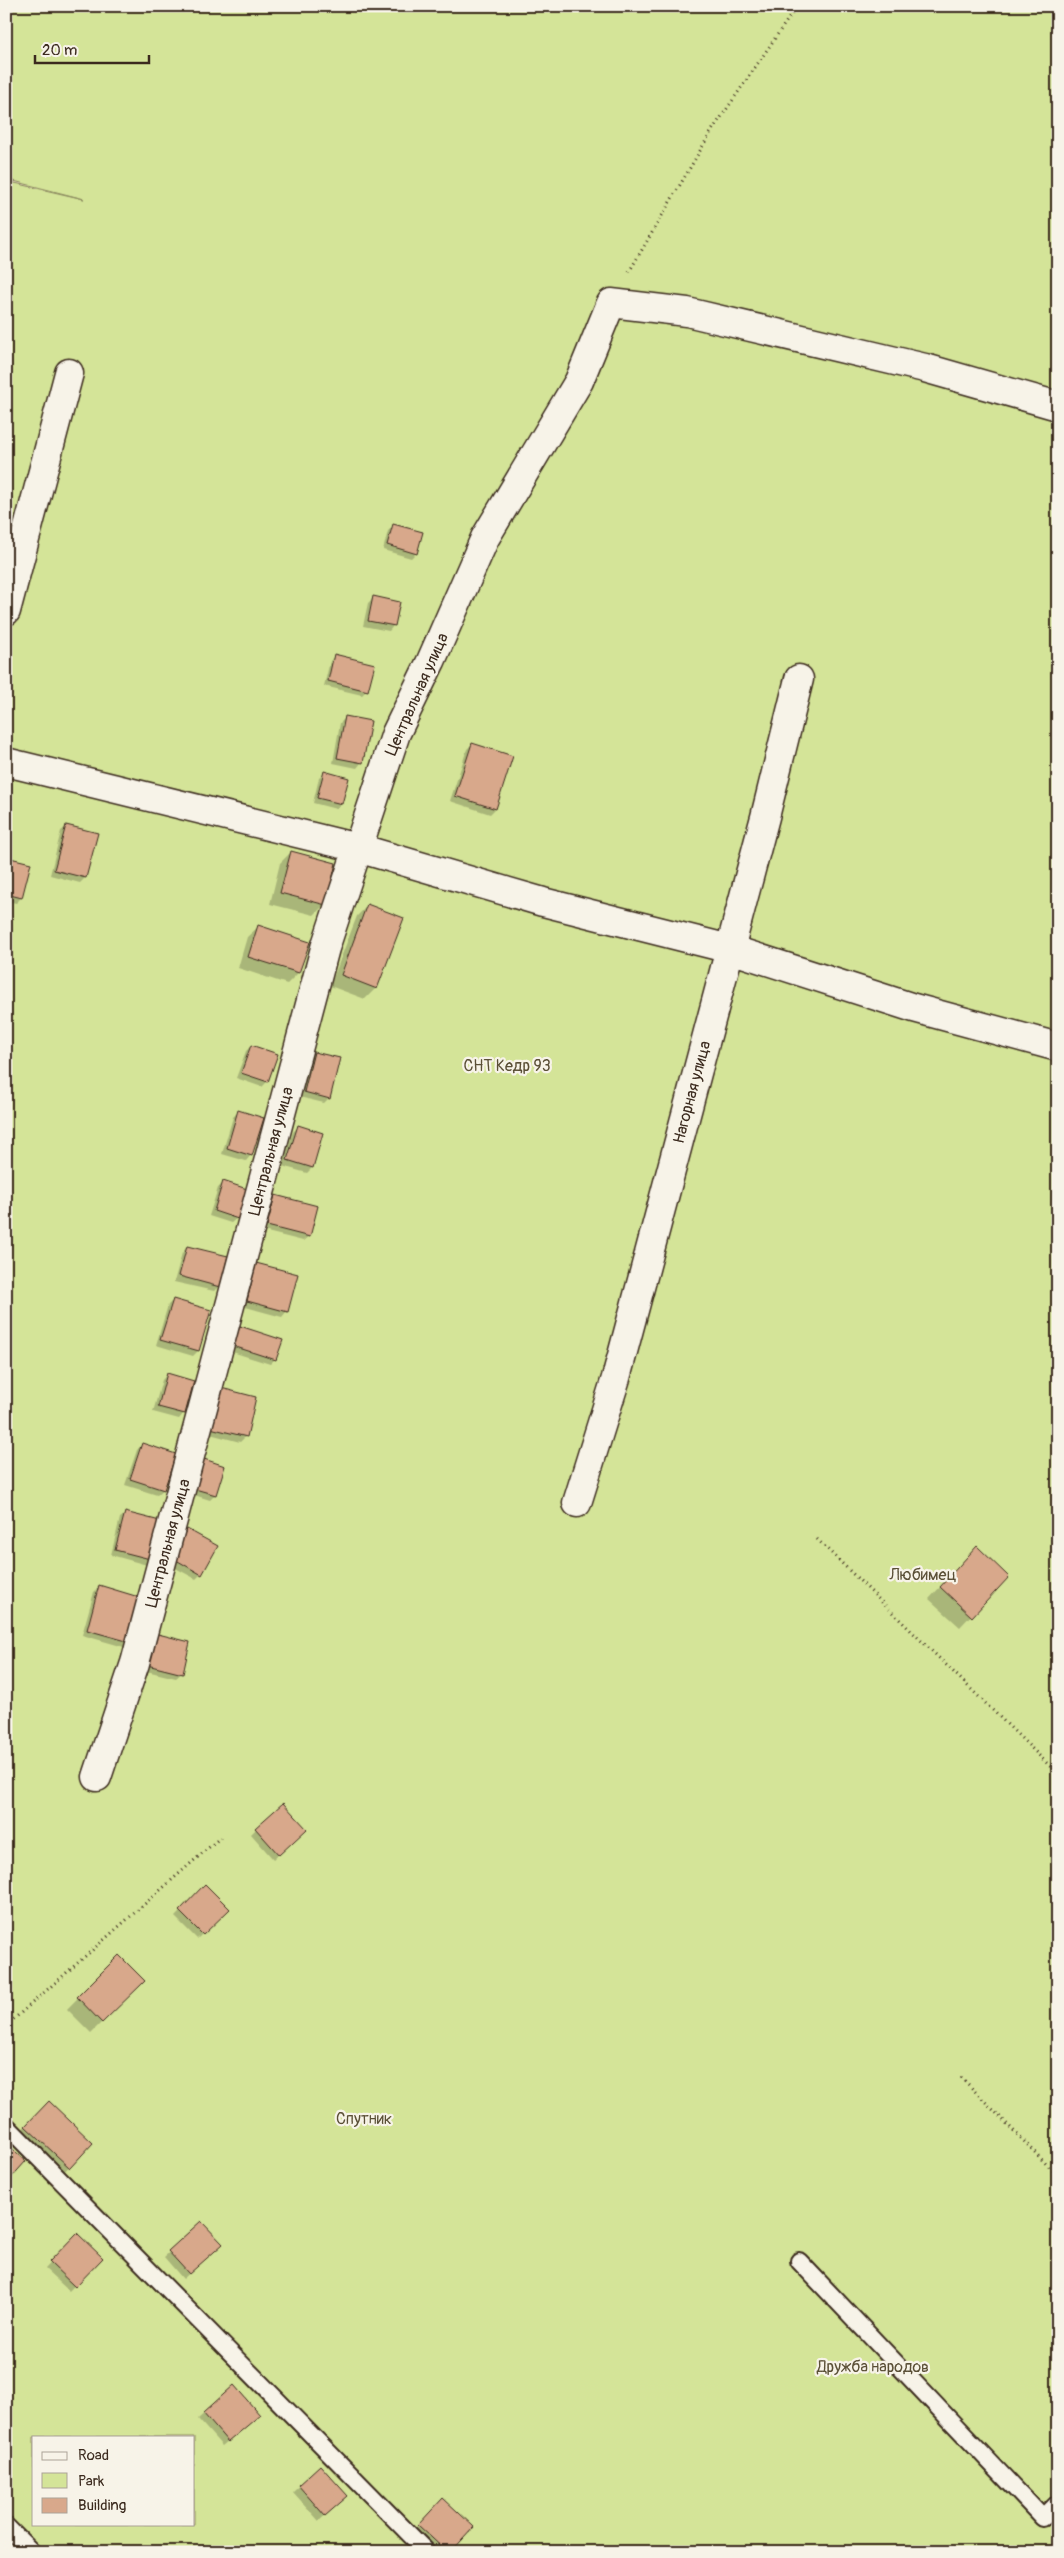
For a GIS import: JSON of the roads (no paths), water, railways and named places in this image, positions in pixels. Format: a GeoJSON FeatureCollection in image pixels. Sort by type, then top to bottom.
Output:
{"type":"FeatureCollection","features":[{"type":"Feature","properties":{"kind":"street","name":"Центральная улица"},"geometry":{"type":"LineString","coordinates":[[97,1777],[135,1663],[325,948],[396,733],[431,661],[485,538],[579,381],[611,303],[687,312],[925,368],[1058,406]]}},
{"type":"Feature","properties":{"kind":"street"},"geometry":{"type":"LineString","coordinates":[[6,611],[69,374]]}},
{"type":"Feature","properties":{"kind":"street","name":"Нагорная улица"},"geometry":{"type":"LineString","coordinates":[[577,1503],[616,1378],[730,949],[799,679]]}},
{"type":"Feature","properties":{"kind":"street"},"geometry":{"type":"LineString","coordinates":[[6,762],[358,848],[543,902],[730,949],[914,1008],[1058,1047]]}},
{"type":"Feature","properties":{"kind":"lane"},"geometry":{"type":"LineString","coordinates":[[6,2125],[427,2552]]}},
{"type":"Feature","properties":{"kind":"lane"},"geometry":{"type":"LineString","coordinates":[[799,2260],[1043,2518],[1058,2503]]}},
{"type":"Feature","properties":{"kind":"lane"},"geometry":{"type":"LineString","coordinates":[[6,2526],[32,2552]]}},
{"type":"Feature","properties":{"kind":"park label","name":"СНТ Кедр 93"},"geometry":{"type":"Point","coordinates":[507,1065]}},
{"type":"Feature","properties":{"kind":"park label","name":"Любимец"},"geometry":{"type":"Point","coordinates":[923,1574]}},
{"type":"Feature","properties":{"kind":"park label","name":"Спутник"},"geometry":{"type":"Point","coordinates":[364,2118]}},
{"type":"Feature","properties":{"kind":"park label","name":"Дружба народов"},"geometry":{"type":"Point","coordinates":[873,2366]}}]}
